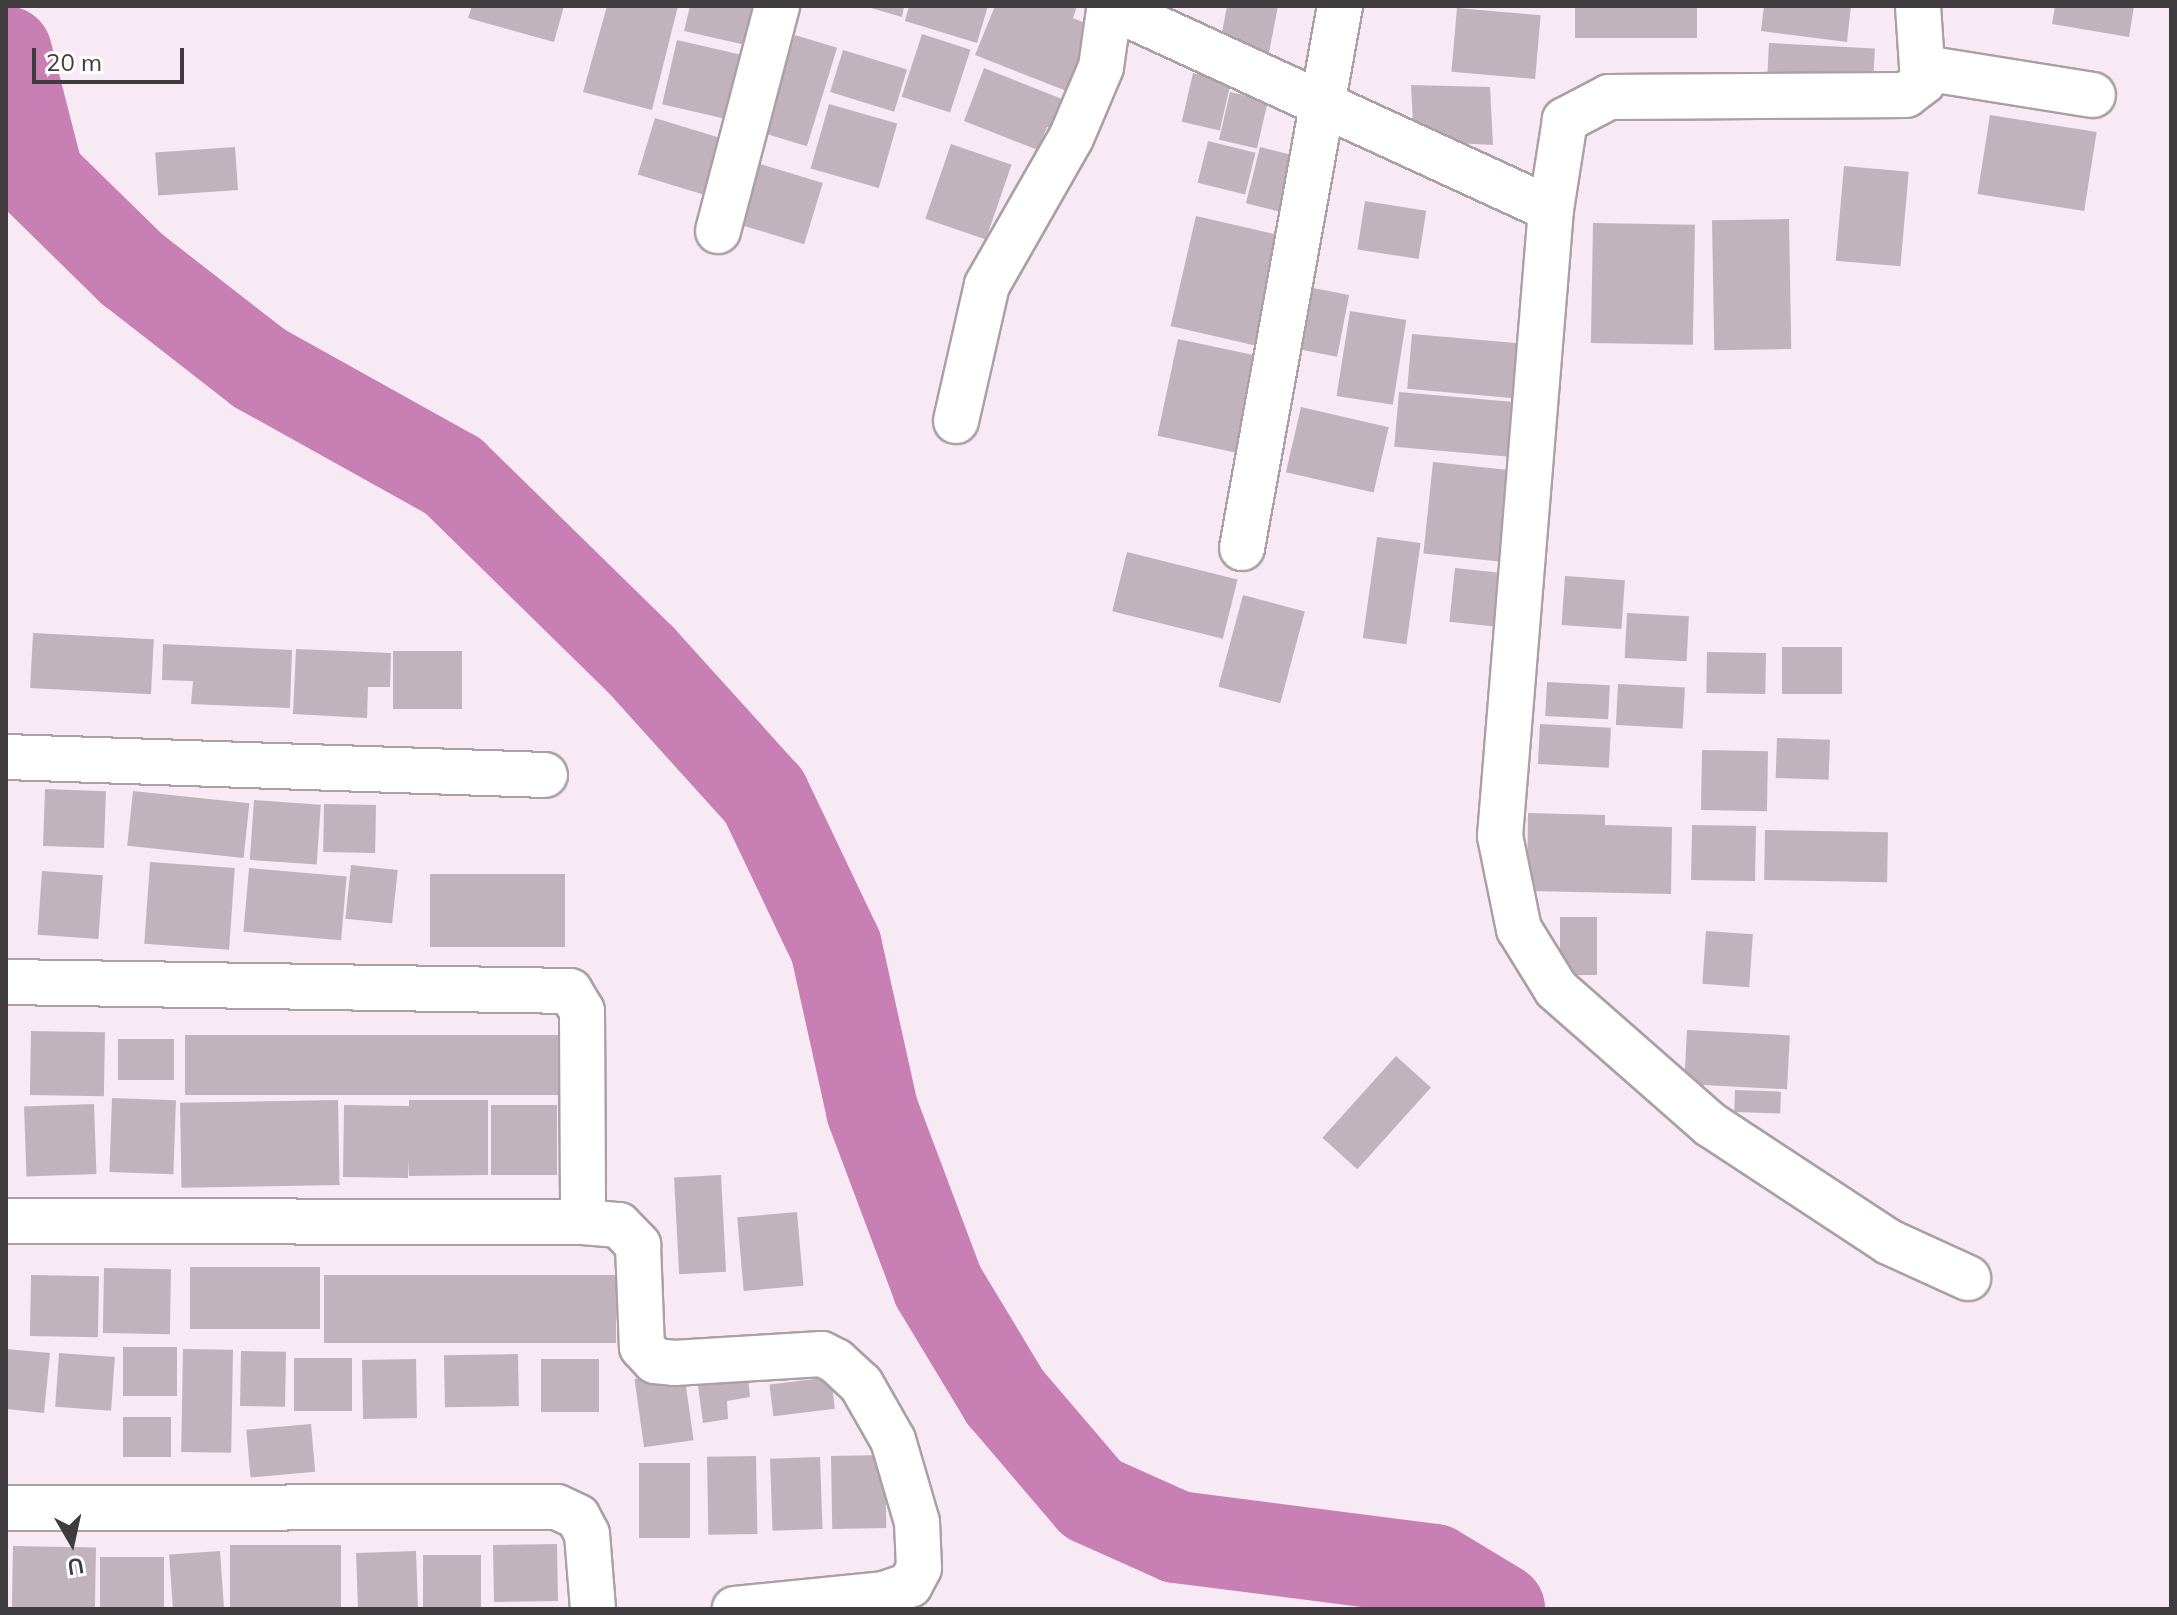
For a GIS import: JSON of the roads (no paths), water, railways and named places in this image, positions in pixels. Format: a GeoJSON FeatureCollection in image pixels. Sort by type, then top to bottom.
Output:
{"type":"FeatureCollection","features":[{"type":"Feature","properties":{"kind":"street"},"geometry":{"type":"LineString","coordinates":[[718,231],[777,6]]}},
{"type":"Feature","properties":{"kind":"street"},"geometry":{"type":"LineString","coordinates":[[1242,548],[1340,6]]}},
{"type":"Feature","properties":{"kind":"street"},"geometry":{"type":"LineString","coordinates":[[1918,6],[1924,68],[1915,92],[1890,97],[1595,99],[1565,120],[1551,209],[1500,836],[1519,929],[1556,989],[1711,1125],[1889,1242],[1968,1278]]}},
{"type":"Feature","properties":{"kind":"street"},"geometry":{"type":"LineString","coordinates":[[956,421],[987,285],[1071,138],[1101,67],[1109,9],[1322,109],[1551,209]]}},
{"type":"Feature","properties":{"kind":"street"},"geometry":{"type":"LineString","coordinates":[[1924,68],[2093,95]]}},
{"type":"Feature","properties":{"kind":"street"},"geometry":{"type":"LineString","coordinates":[[6,757],[545,775]]}},
{"type":"Feature","properties":{"kind":"street"},"geometry":{"type":"LineString","coordinates":[[6,982],[570,991],[582,1011],[583,1222]]}},
{"type":"Feature","properties":{"kind":"street"},"geometry":{"type":"LineString","coordinates":[[6,1221],[583,1222],[619,1225],[638,1245],[642,1347],[655,1361],[822,1354],[848,1368],[893,1440],[921,1547],[910,1585],[884,1594],[735,1609]]}},
{"type":"Feature","properties":{"kind":"street"},"geometry":{"type":"LineString","coordinates":[[6,1508],[557,1507],[578,1517],[587,1534],[593,1609]]}},
{"type":"Feature","properties":{"kind":"waterway"},"geometry":{"type":"LineString","coordinates":[[6,52],[38,177],[132,269],[259,368],[453,476],[640,659],[764,796],[836,947],[872,1110],[938,1286],[1005,1397],[1092,1499],[1177,1537],[1434,1570],[1499,1609]]}}]}
